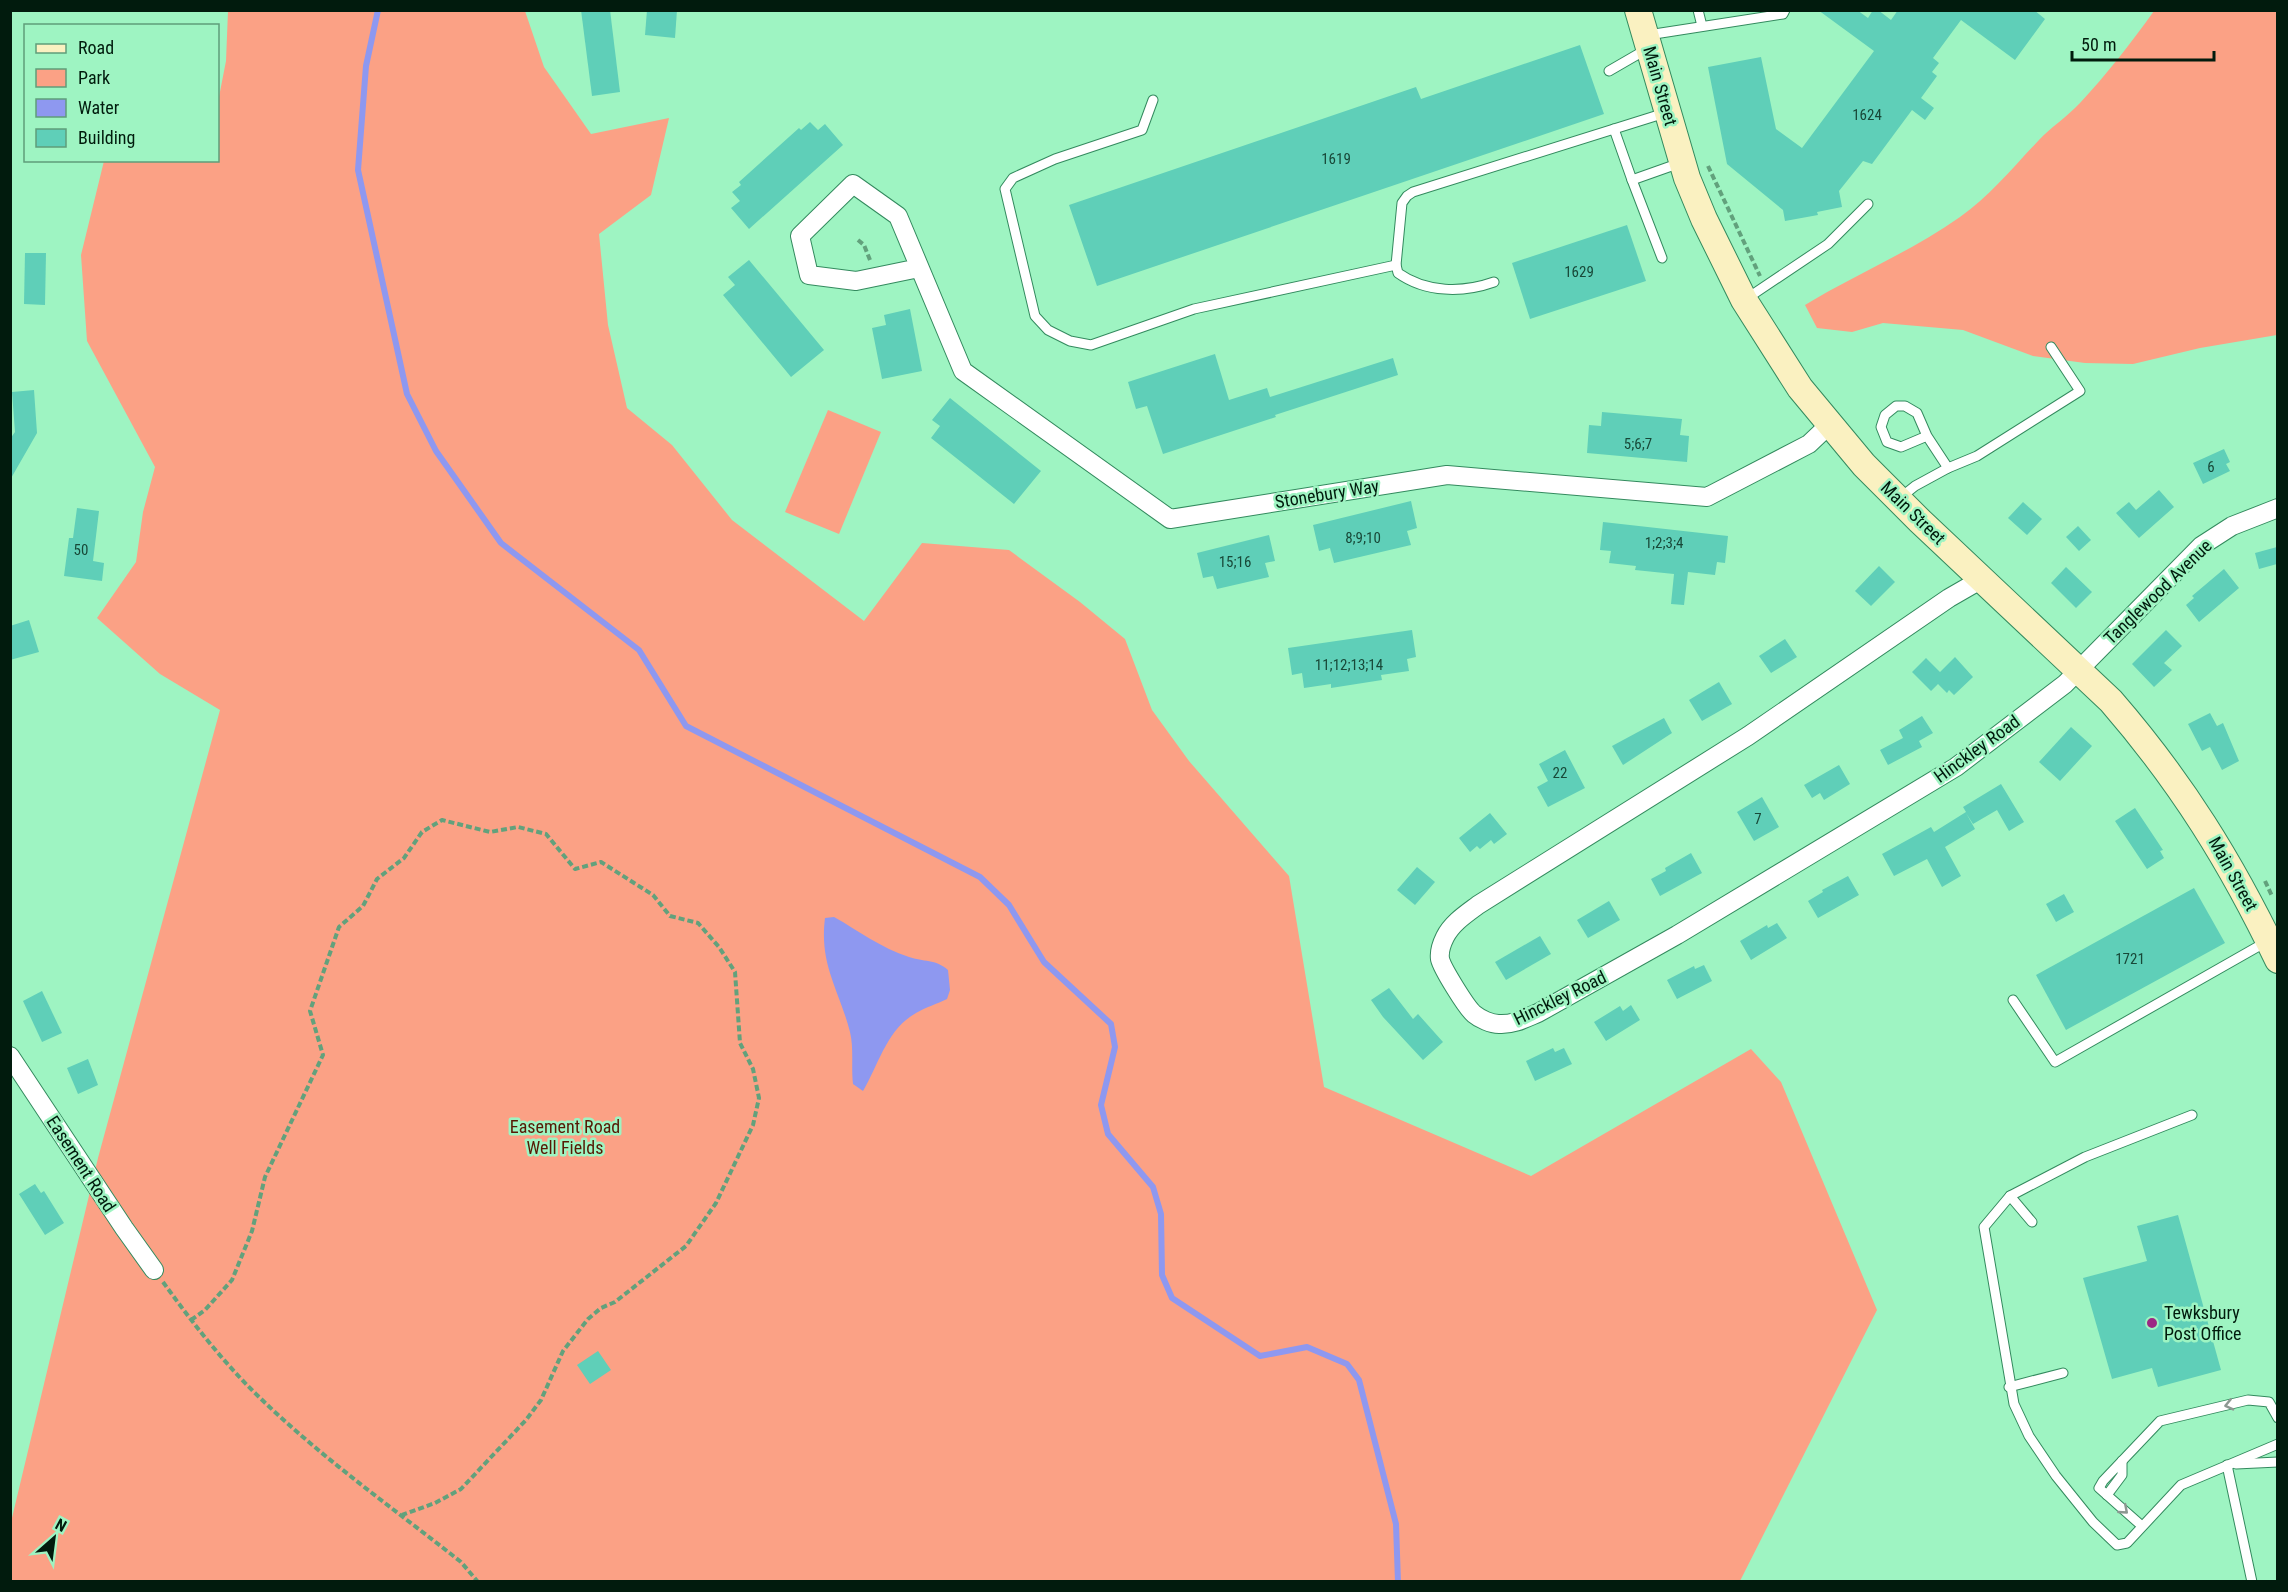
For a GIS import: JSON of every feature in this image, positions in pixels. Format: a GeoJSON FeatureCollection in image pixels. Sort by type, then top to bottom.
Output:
{"type":"FeatureCollection","features":[{"type":"Feature","properties":{"kind":"main road","name":"Main Street"},"geometry":{"type":"LineString","coordinates":[[1638,10],[1667,112],[1694,162],[1704,219],[1754,293],[1800,388],[1864,465],[2111,701],[2194,807],[2243,888],[2273,950]]}},
{"type":"Feature","properties":{"kind":"street","name":"Stonebury Way"},"geometry":{"type":"LineString","coordinates":[[919,268],[856,281],[809,275],[800,236],[854,184],[897,216],[963,371],[1170,519],[1447,475],[1707,497],[1809,444],[1829,425]]}},
{"type":"Feature","properties":{"kind":"street","name":"Tanglewood Avenue"},"geometry":{"type":"LineString","coordinates":[[2078,671],[2201,546],[2232,526],[2277,508]]}},
{"type":"Feature","properties":{"kind":"street","name":"Hinckley Road"},"geometry":{"type":"LineString","coordinates":[[1982,579],[1950,598],[1748,736],[1478,905],[1454,923],[1444,937],[1440,950],[1440,961],[1474,1014],[1488,1022],[1515,1023],[1586,987],[1956,767],[2040,704],[2078,671]]}},
{"type":"Feature","properties":{"kind":"street","name":"Easement Road"},"geometry":{"type":"LineString","coordinates":[[10,1056],[154,1270]]}},
{"type":"Feature","properties":{"kind":"lane"},"geometry":{"type":"LineString","coordinates":[[1698,10],[1702,26]]}},
{"type":"Feature","properties":{"kind":"lane"},"geometry":{"type":"LineString","coordinates":[[1609,70],[1647,42],[1741,15],[1783,14],[1785,10]]}},
{"type":"Feature","properties":{"kind":"lane"},"geometry":{"type":"LineString","coordinates":[[1153,100],[1142,130],[1055,159],[1013,178],[1005,189],[1035,316],[1048,330],[1070,341],[1091,345],[1194,309],[1396,264]]}},
{"type":"Feature","properties":{"kind":"lane"},"geometry":{"type":"LineString","coordinates":[[1494,282],[1478,288],[1444,290],[1407,279],[1398,273],[1396,264],[1402,203],[1407,196],[1413,192],[1667,112]]}},
{"type":"Feature","properties":{"kind":"lane"},"geometry":{"type":"LineString","coordinates":[[1614,129],[1662,258]]}},
{"type":"Feature","properties":{"kind":"lane"},"geometry":{"type":"LineString","coordinates":[[1632,180],[1694,162]]}},
{"type":"Feature","properties":{"kind":"lane"},"geometry":{"type":"LineString","coordinates":[[1754,293],[1828,244],[1868,204]]}},
{"type":"Feature","properties":{"kind":"lane"},"geometry":{"type":"LineString","coordinates":[[1898,499],[1915,486],[1948,468],[1977,456],[2080,391],[2051,347]]}},
{"type":"Feature","properties":{"kind":"lane"},"geometry":{"type":"LineString","coordinates":[[1927,436],[1901,447],[1887,442],[1881,428],[1885,415],[1896,406],[1905,406],[1917,412],[1927,436],[1948,468]]}},
{"type":"Feature","properties":{"kind":"lane"},"geometry":{"type":"LineString","coordinates":[[2013,1000],[2055,1062],[2273,950]]}},
{"type":"Feature","properties":{"kind":"lane"},"geometry":{"type":"LineString","coordinates":[[2192,1115],[2085,1157],[2010,1196],[1984,1227],[2009,1387],[2029,1437],[2056,1476],[2093,1522],[2117,1545],[2127,1543],[2181,1485],[2277,1444]]}},
{"type":"Feature","properties":{"kind":"lane"},"geometry":{"type":"LineString","coordinates":[[2010,1196],[2032,1222]]}},
{"type":"Feature","properties":{"kind":"lane"},"geometry":{"type":"LineString","coordinates":[[2009,1387],[2063,1373]]}},
{"type":"Feature","properties":{"kind":"lane"},"geometry":{"type":"LineString","coordinates":[[2142,1526],[2099,1488],[2160,1421],[2248,1400],[2269,1402],[2277,1418]]}},
{"type":"Feature","properties":{"kind":"lane"},"geometry":{"type":"LineString","coordinates":[[2227,1465],[2277,1462]]}},
{"type":"Feature","properties":{"kind":"lane"},"geometry":{"type":"LineString","coordinates":[[2227,1465],[2252,1581]]}},
{"type":"Feature","properties":{"kind":"path"},"geometry":{"type":"LineString","coordinates":[[1694,162],[1754,293]]}},
{"type":"Feature","properties":{"kind":"path"},"geometry":{"type":"LineString","coordinates":[[858,240],[864,245],[871,264]]}},
{"type":"Feature","properties":{"kind":"path"},"geometry":{"type":"LineString","coordinates":[[191,1320],[205,1310],[232,1280],[252,1231],[265,1177],[322,1055],[310,1011],[339,927],[363,906],[377,879],[404,858],[422,832],[442,820],[490,832],[518,827],[546,834],[575,869],[601,862],[654,895],[670,916],[698,923],[719,947],[735,972],[740,1043],[753,1069],[759,1098],[753,1125],[716,1203],[686,1246],[615,1302],[601,1308],[588,1319],[563,1351],[541,1400],[498,1451],[461,1489],[435,1503],[402,1515]]}},
{"type":"Feature","properties":{"kind":"path"},"geometry":{"type":"LineString","coordinates":[[154,1270],[191,1320],[246,1384],[277,1414],[461,1562],[478,1581]]}},
{"type":"Feature","properties":{"kind":"green space","name":"Easement Road Well Fields"},"geometry":{"type":"Polygon","coordinates":[[[228,11],[525,11],[544,67],[591,134],[669,118],[651,195],[599,234],[608,325],[627,408],[672,445],[732,520],[864,621],[922,543],[1009,550],[1080,602],[1125,639],[1152,710],[1189,761],[1289,876],[1324,1087],[1531,1176],[1751,1049],[1781,1082],[1877,1310],[1740,1581],[11,1582],[11,1522],[98,1158],[220,710],[160,674],[97,618],[136,562],[143,512],[155,467],[87,341],[81,255],[104,162],[219,162],[219,97],[226,61],[228,11]]]}},
{"type":"Feature","properties":{"kind":"green space"},"geometry":{"type":"Polygon","coordinates":[[[2154,11],[2277,11],[2277,335],[2200,348],[2133,364],[2085,363],[2033,356],[1963,330],[1883,323],[1852,332],[1817,328],[1805,305],[1923,241],[1971,209],[2044,135],[2080,103],[2154,11]]]}},
{"type":"Feature","properties":{"kind":"green space"},"geometry":{"type":"Polygon","coordinates":[[[828,410],[881,432],[839,534],[785,512],[828,410]]]}},
{"type":"Feature","properties":{"kind":"water"},"geometry":{"type":"Polygon","coordinates":[[[834,917],[889,949],[909,957],[934,962],[948,970],[950,990],[947,999],[916,1013],[898,1028],[863,1091],[853,1084],[850,1032],[827,963],[825,918],[834,917]]]}},
{"type":"Feature","properties":{"kind":"building"},"geometry":{"type":"Polygon","coordinates":[[[581,10],[610,10],[620,92],[592,96],[581,10]]]}},
{"type":"Feature","properties":{"kind":"building"},"geometry":{"type":"Polygon","coordinates":[[[647,10],[677,10],[675,38],[645,35],[647,10]]]}},
{"type":"Feature","properties":{"kind":"building"},"geometry":{"type":"Polygon","coordinates":[[[1818,10],[1857,10],[1868,18],[1873,10],[1878,10],[1891,20],[1898,10],[2034,10],[2045,19],[2015,60],[1961,20],[1933,58],[1939,63],[1932,72],[1937,76],[1921,98],[1934,108],[1925,120],[1912,110],[1872,164],[1863,161],[1839,191],[1842,207],[1817,212],[1818,215],[1785,221],[1783,210],[1727,164],[1708,67],[1761,57],[1776,129],[1802,148],[1874,51],[1818,10]]]}},
{"type":"Feature","properties":{"kind":"building"},"geometry":{"type":"Polygon","coordinates":[[[1580,45],[1604,114],[1097,286],[1069,205],[1416,87],[1421,99],[1580,45]]]}},
{"type":"Feature","properties":{"kind":"building"},"geometry":{"type":"Polygon","coordinates":[[[810,122],[818,130],[825,124],[843,145],[749,229],[731,208],[740,201],[732,192],[741,185],[739,182],[799,128],[801,130],[810,122]]]}},
{"type":"Feature","properties":{"kind":"building"},"geometry":{"type":"Polygon","coordinates":[[[1627,225],[1646,281],[1530,319],[1512,263],[1627,225]]]}},
{"type":"Feature","properties":{"kind":"building"},"geometry":{"type":"Polygon","coordinates":[[[25,253],[46,253],[45,305],[24,304],[25,253]]]}},
{"type":"Feature","properties":{"kind":"building"},"geometry":{"type":"Polygon","coordinates":[[[749,260],[824,350],[791,377],[723,295],[735,285],[728,277],[749,260]]]}},
{"type":"Feature","properties":{"kind":"building"},"geometry":{"type":"Polygon","coordinates":[[[910,309],[922,371],[882,379],[872,328],[886,325],[884,315],[910,309]]]}},
{"type":"Feature","properties":{"kind":"building"},"geometry":{"type":"Polygon","coordinates":[[[1215,354],[1229,400],[1267,388],[1270,397],[1393,358],[1398,375],[1163,454],[1147,406],[1136,409],[1128,382],[1215,354]]]}},
{"type":"Feature","properties":{"kind":"building"},"geometry":{"type":"Polygon","coordinates":[[[34,390],[37,433],[10,480],[10,439],[15,432],[12,392],[34,390]]]}},
{"type":"Feature","properties":{"kind":"building"},"geometry":{"type":"Polygon","coordinates":[[[950,398],[1041,471],[1014,504],[931,438],[940,426],[932,420],[950,398]]]}},
{"type":"Feature","properties":{"kind":"building"},"geometry":{"type":"Polygon","coordinates":[[[1602,412],[1682,419],[1680,435],[1689,436],[1687,462],[1587,453],[1589,425],[1601,426],[1602,412]]]}},
{"type":"Feature","properties":{"kind":"building"},"geometry":{"type":"Polygon","coordinates":[[[2224,449],[2230,462],[2226,464],[2230,471],[2203,484],[2193,463],[2224,449]]]}},
{"type":"Feature","properties":{"kind":"building"},"geometry":{"type":"Polygon","coordinates":[[[2159,490],[2174,507],[2139,538],[2116,513],[2129,502],[2136,510],[2159,490]]]}},
{"type":"Feature","properties":{"kind":"building"},"geometry":{"type":"Polygon","coordinates":[[[1411,501],[1417,528],[1407,531],[1411,545],[1334,563],[1330,548],[1319,551],[1313,525],[1411,501]]]}},
{"type":"Feature","properties":{"kind":"building"},"geometry":{"type":"Polygon","coordinates":[[[2023,502],[2042,519],[2027,535],[2008,518],[2023,502]]]}},
{"type":"Feature","properties":{"kind":"building"},"geometry":{"type":"Polygon","coordinates":[[[77,508],[99,511],[93,561],[104,563],[102,581],[64,576],[69,538],[73,538],[77,508]]]}},
{"type":"Feature","properties":{"kind":"building"},"geometry":{"type":"Polygon","coordinates":[[[1603,522],[1728,536],[1725,563],[1717,562],[1715,575],[1688,572],[1684,605],[1671,604],[1674,574],[1635,570],[1636,566],[1609,563],[1611,551],[1600,550],[1603,522]]]}},
{"type":"Feature","properties":{"kind":"building"},"geometry":{"type":"Polygon","coordinates":[[[2078,526],[2091,540],[2079,551],[2066,537],[2078,526]]]}},
{"type":"Feature","properties":{"kind":"building"},"geometry":{"type":"Polygon","coordinates":[[[1269,535],[1275,561],[1265,563],[1269,577],[1217,589],[1213,576],[1203,578],[1197,553],[1269,535]]]}},
{"type":"Feature","properties":{"kind":"building"},"geometry":{"type":"Polygon","coordinates":[[[2277,547],[2277,564],[2259,569],[2255,553],[2277,547]]]}},
{"type":"Feature","properties":{"kind":"building"},"geometry":{"type":"Polygon","coordinates":[[[1879,566],[1895,582],[1871,606],[1855,591],[1879,566]]]}},
{"type":"Feature","properties":{"kind":"building"},"geometry":{"type":"Polygon","coordinates":[[[2066,567],[2092,592],[2076,608],[2051,583],[2066,567]]]}},
{"type":"Feature","properties":{"kind":"building"},"geometry":{"type":"Polygon","coordinates":[[[2224,569],[2239,588],[2199,622],[2186,605],[2194,598],[2192,596],[2224,569]]]}},
{"type":"Feature","properties":{"kind":"building"},"geometry":{"type":"Polygon","coordinates":[[[29,620],[39,652],[10,660],[10,626],[29,620]]]}},
{"type":"Feature","properties":{"kind":"building"},"geometry":{"type":"Polygon","coordinates":[[[1412,630],[1416,657],[1407,659],[1409,671],[1381,675],[1382,680],[1331,688],[1331,684],[1304,688],[1302,673],[1292,675],[1288,648],[1412,630]]]}},
{"type":"Feature","properties":{"kind":"building"},"geometry":{"type":"Polygon","coordinates":[[[2166,630],[2182,646],[2164,663],[2172,670],[2154,687],[2132,664],[2166,630]]]}},
{"type":"Feature","properties":{"kind":"building"},"geometry":{"type":"Polygon","coordinates":[[[1785,639],[1797,657],[1771,673],[1759,656],[1785,639]]]}},
{"type":"Feature","properties":{"kind":"building"},"geometry":{"type":"Polygon","coordinates":[[[1955,657],[1973,677],[1954,695],[1949,690],[1947,693],[1938,684],[1931,691],[1912,672],[1926,658],[1940,672],[1955,657]]]}},
{"type":"Feature","properties":{"kind":"building"},"geometry":{"type":"Polygon","coordinates":[[[1719,682],[1732,704],[1702,721],[1689,700],[1719,682]]]}},
{"type":"Feature","properties":{"kind":"building"},"geometry":{"type":"Polygon","coordinates":[[[2210,713],[2217,726],[2223,723],[2239,761],[2222,770],[2210,747],[2202,751],[2188,724],[2210,713]]]}},
{"type":"Feature","properties":{"kind":"building"},"geometry":{"type":"Polygon","coordinates":[[[1922,716],[1933,733],[1919,741],[1922,747],[1888,765],[1880,750],[1903,738],[1899,730],[1922,716]]]}},
{"type":"Feature","properties":{"kind":"building"},"geometry":{"type":"Polygon","coordinates":[[[1664,718],[1672,733],[1623,765],[1612,746],[1664,718]]]}},
{"type":"Feature","properties":{"kind":"building"},"geometry":{"type":"Polygon","coordinates":[[[2071,727],[2092,746],[2060,781],[2039,762],[2071,727]]]}},
{"type":"Feature","properties":{"kind":"building"},"geometry":{"type":"Polygon","coordinates":[[[1565,750],[1585,788],[1548,807],[1537,787],[1548,781],[1539,764],[1565,750]]]}},
{"type":"Feature","properties":{"kind":"building"},"geometry":{"type":"Polygon","coordinates":[[[1839,765],[1850,784],[1824,800],[1820,793],[1812,798],[1804,785],[1839,765]]]}},
{"type":"Feature","properties":{"kind":"building"},"geometry":{"type":"Polygon","coordinates":[[[2001,784],[2024,822],[2009,831],[1997,810],[1973,824],[1966,813],[1975,829],[1945,847],[1961,876],[1942,887],[1927,859],[1894,876],[1882,854],[1931,827],[1934,832],[1966,812],[1963,807],[2001,784]]]}},
{"type":"Feature","properties":{"kind":"building"},"geometry":{"type":"Polygon","coordinates":[[[1762,797],[1779,827],[1754,841],[1737,812],[1762,797]]]}},
{"type":"Feature","properties":{"kind":"building"},"geometry":{"type":"Polygon","coordinates":[[[2135,808],[2163,850],[2160,851],[2164,858],[2147,869],[2115,821],[2135,808]]]}},
{"type":"Feature","properties":{"kind":"building"},"geometry":{"type":"Polygon","coordinates":[[[1490,813],[1507,834],[1494,844],[1491,840],[1480,849],[1477,846],[1470,852],[1459,838],[1490,813]]]}},
{"type":"Feature","properties":{"kind":"building"},"geometry":{"type":"Polygon","coordinates":[[[1691,853],[1702,873],[1660,896],[1651,879],[1691,853]]]}},
{"type":"Feature","properties":{"kind":"building"},"geometry":{"type":"Polygon","coordinates":[[[1417,867],[1435,882],[1415,905],[1397,890],[1417,867]]]}},
{"type":"Feature","properties":{"kind":"building"},"geometry":{"type":"Polygon","coordinates":[[[1848,876],[1859,895],[1818,918],[1808,901],[1823,892],[1822,890],[1848,876]]]}},
{"type":"Feature","properties":{"kind":"building"},"geometry":{"type":"Polygon","coordinates":[[[2194,888],[2225,943],[2066,1030],[2036,975],[2194,888]]]}},
{"type":"Feature","properties":{"kind":"building"},"geometry":{"type":"Polygon","coordinates":[[[2064,894],[2074,912],[2056,922],[2046,904],[2064,894]]]}},
{"type":"Feature","properties":{"kind":"building"},"geometry":{"type":"Polygon","coordinates":[[[1609,901],[1620,920],[1588,938],[1577,920],[1609,901]]]}},
{"type":"Feature","properties":{"kind":"building"},"geometry":{"type":"Polygon","coordinates":[[[1777,923],[1787,938],[1751,960],[1740,941],[1767,925],[1768,928],[1777,923]]]}},
{"type":"Feature","properties":{"kind":"building"},"geometry":{"type":"Polygon","coordinates":[[[1540,936],[1551,954],[1506,980],[1495,962],[1540,936]]]}},
{"type":"Feature","properties":{"kind":"building"},"geometry":{"type":"Polygon","coordinates":[[[1704,965],[1712,981],[1677,999],[1667,980],[1694,966],[1695,969],[1704,965]]]}},
{"type":"Feature","properties":{"kind":"building"},"geometry":{"type":"Polygon","coordinates":[[[1389,988],[1413,1019],[1418,1014],[1443,1042],[1423,1060],[1383,1017],[1371,1000],[1389,988]]]}},
{"type":"Feature","properties":{"kind":"building"},"geometry":{"type":"Polygon","coordinates":[[[42,991],[62,1033],[42,1042],[23,1001],[42,991]]]}},
{"type":"Feature","properties":{"kind":"building"},"geometry":{"type":"Polygon","coordinates":[[[1631,1005],[1640,1020],[1606,1041],[1594,1022],[1620,1006],[1623,1011],[1631,1005]]]}},
{"type":"Feature","properties":{"kind":"building"},"geometry":{"type":"Polygon","coordinates":[[[1553,1048],[1555,1052],[1564,1048],[1572,1064],[1535,1081],[1526,1061],[1553,1048]]]}},
{"type":"Feature","properties":{"kind":"building"},"geometry":{"type":"Polygon","coordinates":[[[88,1059],[98,1085],[78,1094],[67,1068],[88,1059]]]}},
{"type":"Feature","properties":{"kind":"building"},"geometry":{"type":"Polygon","coordinates":[[[35,1184],[41,1193],[44,1191],[64,1223],[45,1235],[19,1194],[35,1184]]]}},
{"type":"Feature","properties":{"kind":"building","name":"Tewksbury Post Office"},"geometry":{"type":"Polygon","coordinates":[[[2178,1215],[2221,1370],[2158,1387],[2152,1368],[2112,1379],[2083,1278],[2147,1261],[2137,1226],[2178,1215]]]}},
{"type":"Feature","properties":{"kind":"building"},"geometry":{"type":"Polygon","coordinates":[[[598,1351],[611,1370],[590,1384],[577,1365],[598,1351]]]}},
{"type":"Feature","properties":{"kind":"waterway"},"geometry":{"type":"LineString","coordinates":[[378,10],[366,66],[358,170],[407,394],[436,451],[501,543],[639,650],[686,726],[980,877],[1009,905],[1044,962],[1111,1024],[1115,1047],[1101,1105],[1108,1134],[1153,1187],[1161,1214],[1162,1275],[1172,1298],[1260,1356],[1307,1347],[1347,1364],[1359,1380],[1396,1524],[1398,1582]]}},
{"type":"Feature","properties":{"kind":"place","name":"Tewksbury Post Office"},"geometry":{"type":"Point","coordinates":[2152,1323]}}]}
